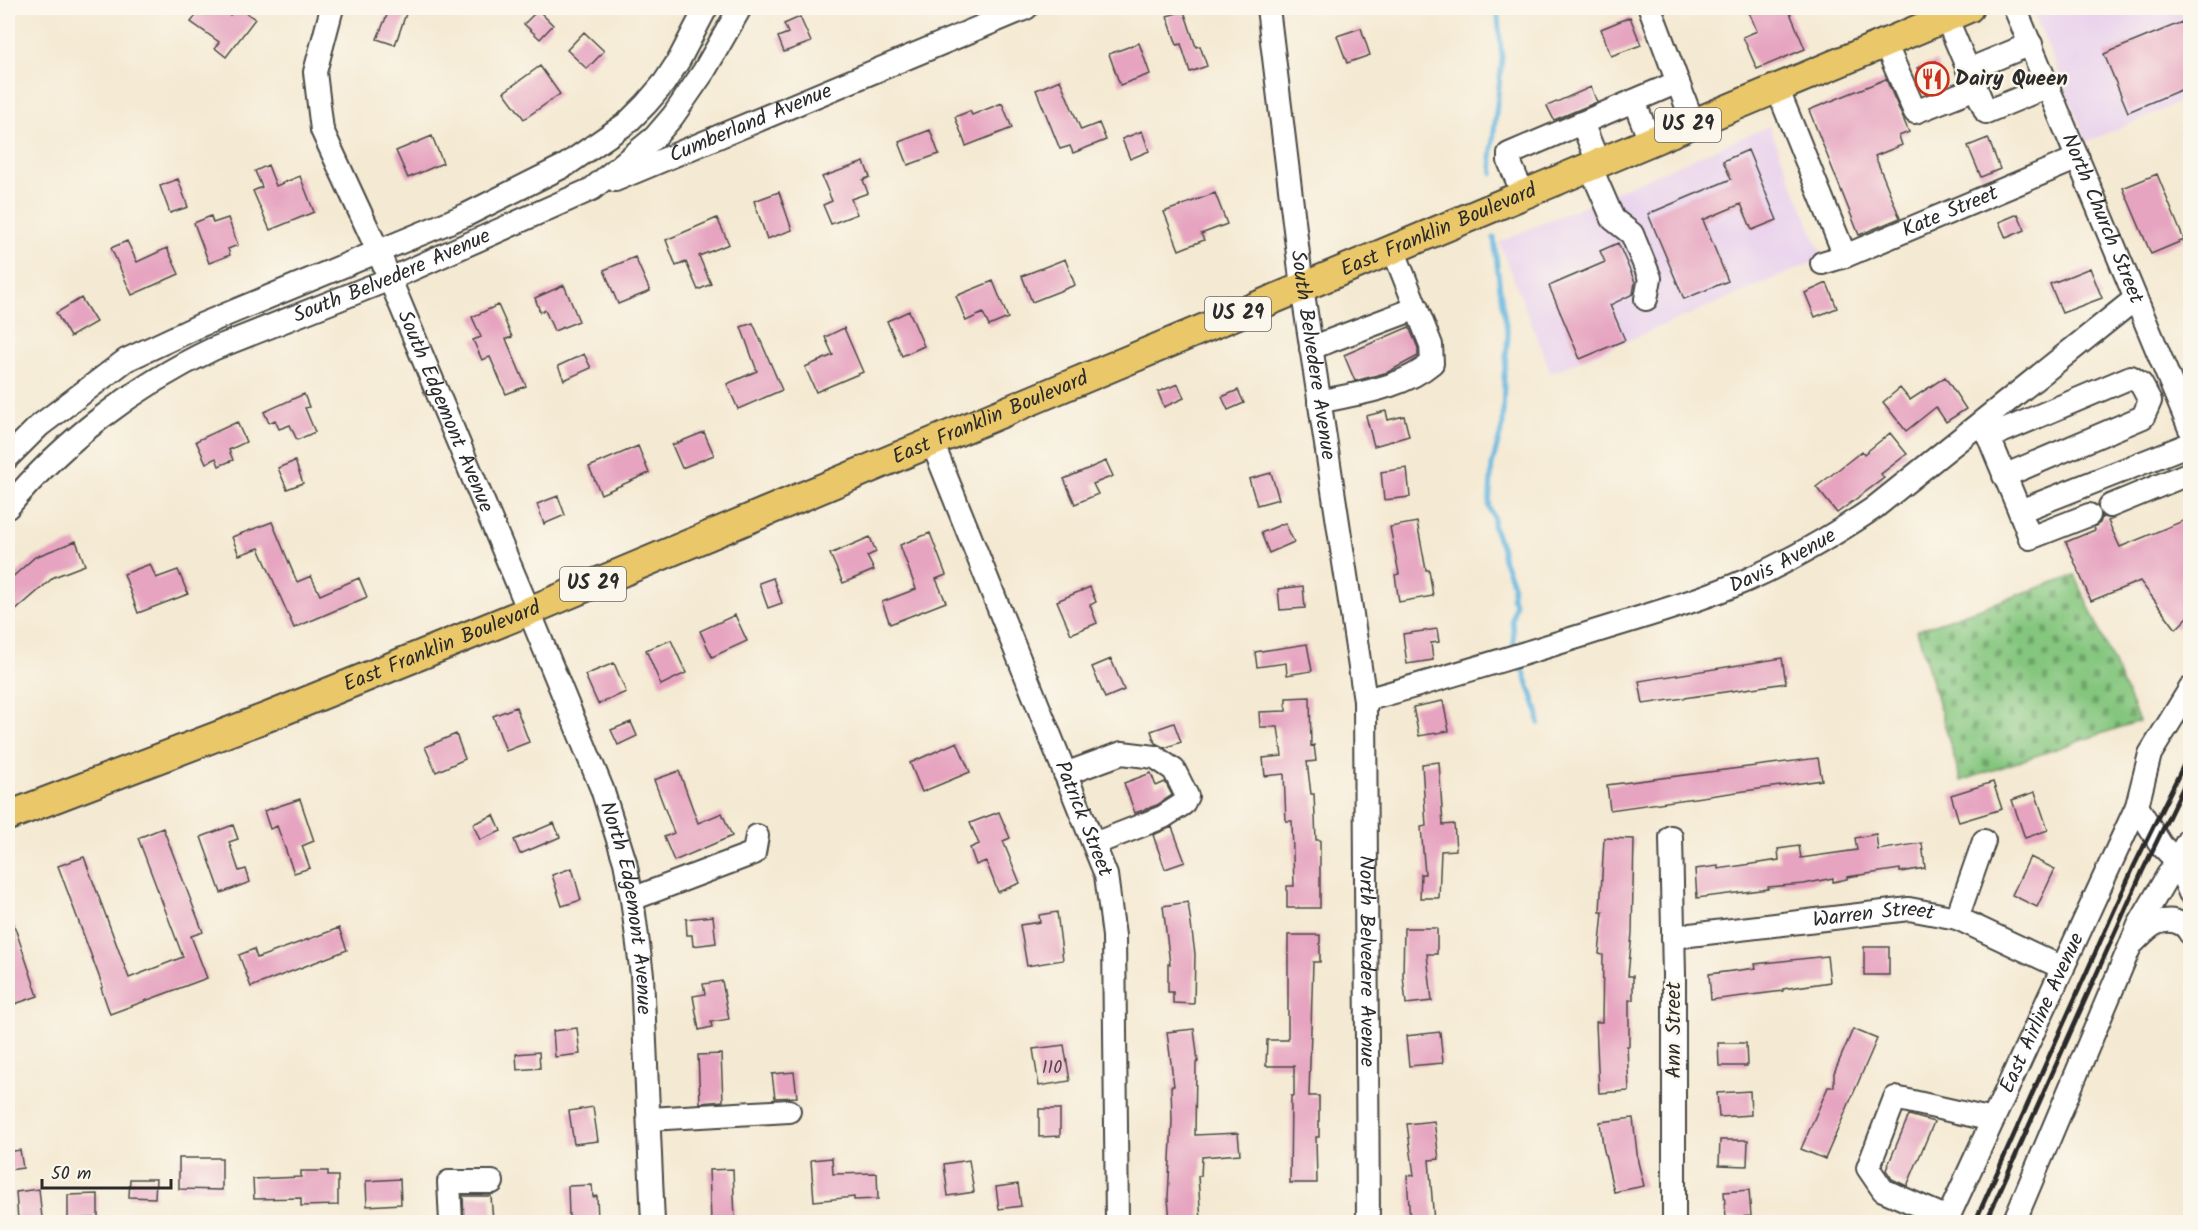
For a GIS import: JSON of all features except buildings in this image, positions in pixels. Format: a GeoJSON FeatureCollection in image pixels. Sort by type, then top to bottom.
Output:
{"type":"FeatureCollection","features":[{"type":"Feature","properties":{"kind":"main road","name":"East Franklin Boulevard"},"geometry":{"type":"LineString","coordinates":[[8,816],[275,714],[529,610],[1958,12]]}},
{"type":"Feature","properties":{"kind":"street","name":"South Edgemont Avenue"},"geometry":{"type":"LineString","coordinates":[[333,8],[315,72],[322,130],[378,251],[529,610]]}},
{"type":"Feature","properties":{"kind":"street","name":"South Belvedere Avenue"},"geometry":{"type":"LineString","coordinates":[[8,457],[39,426],[126,360],[201,325],[466,215],[566,165],[627,123],[664,82],[693,36],[706,8]]}},
{"type":"Feature","properties":{"kind":"street","name":"South Belvedere Avenue"},"geometry":{"type":"LineString","coordinates":[[8,507],[75,439],[164,375],[213,349],[390,279],[592,189],[655,137],[673,116],[704,71],[740,8]]}},
{"type":"Feature","properties":{"kind":"street","name":"Cumberland Avenue"},"geometry":{"type":"LineString","coordinates":[[466,215],[592,189],[1026,8]]}},
{"type":"Feature","properties":{"kind":"street","name":"South Belvedere Avenue"},"geometry":{"type":"LineString","coordinates":[[1268,8],[1302,287],[1365,700]]}},
{"type":"Feature","properties":{"kind":"street"},"geometry":{"type":"LineString","coordinates":[[1650,8],[1693,123]]}},
{"type":"Feature","properties":{"kind":"street","name":"North Church Street"},"geometry":{"type":"LineString","coordinates":[[2015,8],[2190,429]]}},
{"type":"Feature","properties":{"kind":"street"},"geometry":{"type":"LineString","coordinates":[[1958,12],[1972,79],[1986,112],[2049,86]]}},
{"type":"Feature","properties":{"kind":"street"},"geometry":{"type":"LineString","coordinates":[[1885,43],[1915,112],[2031,44]]}},
{"type":"Feature","properties":{"kind":"street"},"geometry":{"type":"LineString","coordinates":[[1523,194],[1509,161],[1509,154],[1678,82]]}},
{"type":"Feature","properties":{"kind":"street"},"geometry":{"type":"LineString","coordinates":[[1777,88],[1845,256]]}},
{"type":"Feature","properties":{"kind":"street"},"geometry":{"type":"LineString","coordinates":[[1634,101],[1650,141]]}},
{"type":"Feature","properties":{"kind":"street"},"geometry":{"type":"LineString","coordinates":[[1582,123],[1613,219],[1632,234],[1650,278],[1646,299]]}},
{"type":"Feature","properties":{"kind":"street","name":"Kate Street"},"geometry":{"type":"LineString","coordinates":[[1822,263],[1845,256],[2078,158]]}},
{"type":"Feature","properties":{"kind":"street"},"geometry":{"type":"LineString","coordinates":[[1319,402],[1389,386],[1423,371],[1432,363],[1431,345],[1393,249]]}},
{"type":"Feature","properties":{"kind":"street","name":"Davis Avenue"},"geometry":{"type":"LineString","coordinates":[[1365,700],[1467,672],[1684,603],[1747,580],[1805,550],[1837,533],[1874,508],[2135,299]]}},
{"type":"Feature","properties":{"kind":"street"},"geometry":{"type":"LineString","coordinates":[[1311,348],[1417,308]]}},
{"type":"Feature","properties":{"kind":"street"},"geometry":{"type":"LineString","coordinates":[[2089,515],[2030,538],[1989,437],[2131,377],[2141,384],[2150,401]]}},
{"type":"Feature","properties":{"kind":"street"},"geometry":{"type":"LineString","coordinates":[[2004,476],[2143,417],[2150,401],[2175,390]]}},
{"type":"Feature","properties":{"kind":"street","name":"Patrick Street"},"geometry":{"type":"LineString","coordinates":[[932,442],[1106,875],[1114,936],[1117,1222]]}},
{"type":"Feature","properties":{"kind":"street"},"geometry":{"type":"LineString","coordinates":[[2020,511],[2190,444]]}},
{"type":"Feature","properties":{"kind":"street"},"geometry":{"type":"LineString","coordinates":[[2110,506],[2190,473]]}},
{"type":"Feature","properties":{"kind":"street","name":"North Edgemont Avenue"},"geometry":{"type":"LineString","coordinates":[[529,610],[602,789],[622,853],[632,899],[642,975],[653,1222]]}},
{"type":"Feature","properties":{"kind":"street"},"geometry":{"type":"LineString","coordinates":[[2190,689],[2150,753],[2137,806],[2161,845],[2177,861],[2190,893]]}},
{"type":"Feature","properties":{"kind":"street","name":"North Belvedere Avenue"},"geometry":{"type":"LineString","coordinates":[[1365,700],[1368,1222]]}},
{"type":"Feature","properties":{"kind":"street"},"geometry":{"type":"LineString","coordinates":[[1065,774],[1122,753],[1155,757],[1174,770],[1183,786],[1187,796],[1183,804],[1163,817],[1094,844]]}},
{"type":"Feature","properties":{"kind":"street","name":"East Airline Avenue"},"geometry":{"type":"LineString","coordinates":[[1947,1220],[2137,806]]}},
{"type":"Feature","properties":{"kind":"street"},"geometry":{"type":"LineString","coordinates":[[632,899],[754,853],[757,836]]}},
{"type":"Feature","properties":{"kind":"street","name":"Ann Street"},"geometry":{"type":"LineString","coordinates":[[1671,837],[1674,1222]]}},
{"type":"Feature","properties":{"kind":"street"},"geometry":{"type":"LineString","coordinates":[[2017,1220],[2139,925],[2190,837]]}},
{"type":"Feature","properties":{"kind":"street"},"geometry":{"type":"LineString","coordinates":[[1957,918],[1984,841]]}},
{"type":"Feature","properties":{"kind":"street","name":"Warren Street"},"geometry":{"type":"LineString","coordinates":[[1673,937],[1909,909],[1957,918],[2062,968]]}},
{"type":"Feature","properties":{"kind":"street"},"geometry":{"type":"LineString","coordinates":[[2132,944],[2156,923],[2173,920],[2187,926],[2190,933]]}},
{"type":"Feature","properties":{"kind":"street"},"geometry":{"type":"LineString","coordinates":[[1947,1220],[1882,1190],[1868,1168],[1895,1098],[1993,1120]]}},
{"type":"Feature","properties":{"kind":"street"},"geometry":{"type":"LineString","coordinates":[[649,1119],[789,1111]]}},
{"type":"Feature","properties":{"kind":"street"},"geometry":{"type":"LineString","coordinates":[[451,1222],[449,1182],[492,1182]]}},
{"type":"Feature","properties":{"kind":"shaded area"},"geometry":{"type":"Polygon","coordinates":[[[2047,8],[2190,8],[2190,98],[2087,142],[2034,13],[2047,8]]]}},
{"type":"Feature","properties":{"kind":"shaded area"},"geometry":{"type":"Polygon","coordinates":[[[1769,126],[1823,258],[1551,373],[1499,242],[1769,126]]]}},
{"type":"Feature","properties":{"kind":"green space"},"geometry":{"type":"Polygon","coordinates":[[[2075,575],[2139,721],[1961,781],[1917,630],[2075,575]]]}},
{"type":"Feature","properties":{"kind":"waterway"},"geometry":{"type":"LineString","coordinates":[[1493,173],[1491,158],[1502,59],[1497,8]]}},
{"type":"Feature","properties":{"kind":"waterway"},"geometry":{"type":"LineString","coordinates":[[1494,238],[1508,337],[1503,424],[1492,465],[1489,507],[1494,518],[1493,525],[1502,549],[1502,556],[1513,584],[1514,645]]}},
{"type":"Feature","properties":{"kind":"waterway"},"geometry":{"type":"LineString","coordinates":[[1523,669],[1539,723]]}},
{"type":"Feature","properties":{"kind":"railway"},"geometry":{"type":"LineString","coordinates":[[1975,1222],[2134,866],[2190,752]]}},
{"type":"Feature","properties":{"kind":"railway"},"geometry":{"type":"LineString","coordinates":[[1986,1222],[2142,872],[2190,773]]}},
{"type":"Feature","properties":{"kind":"place","name":"Dairy Queen"},"geometry":{"type":"Point","coordinates":[1932,79]}}]}
